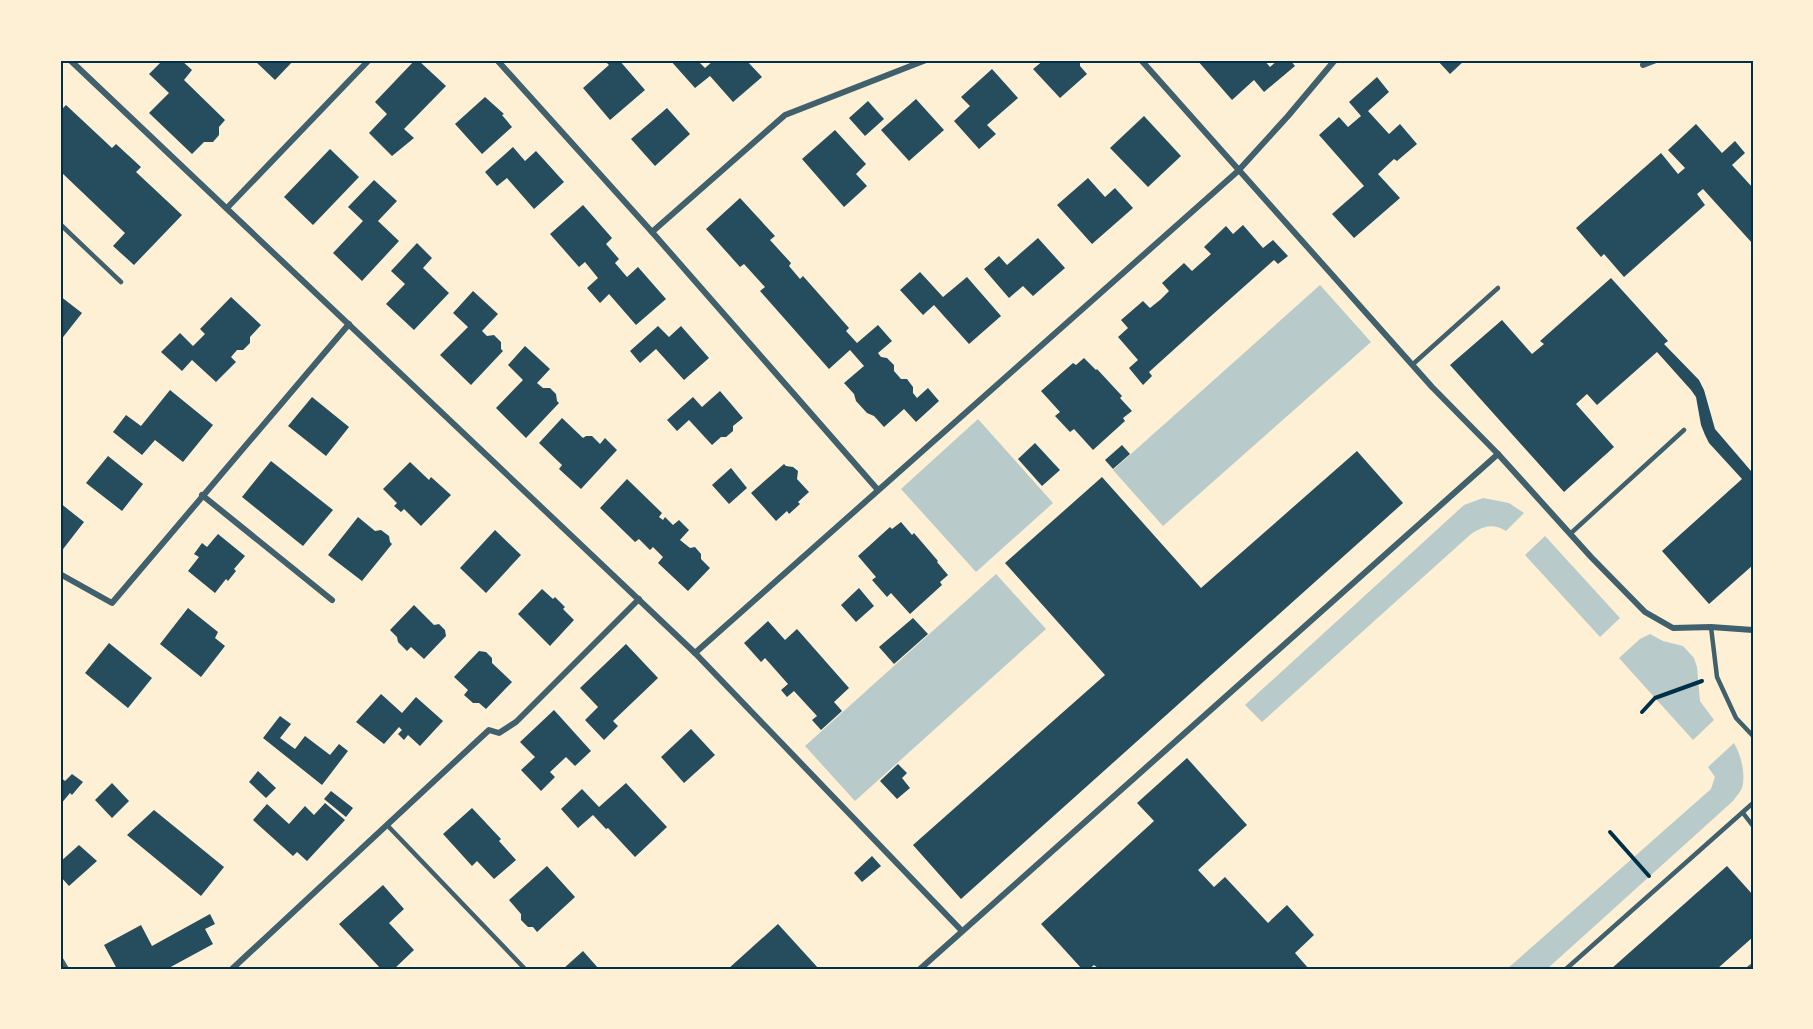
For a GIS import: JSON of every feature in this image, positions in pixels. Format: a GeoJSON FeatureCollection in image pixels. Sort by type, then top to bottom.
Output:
{"type":"FeatureCollection","features":[{"type":"Feature","properties":{"kind":"street"},"geometry":{"type":"LineString","coordinates":[[70,60],[695,653],[962,931]]}},
{"type":"Feature","properties":{"kind":"street"},"geometry":{"type":"LineString","coordinates":[[226,208],[369,60]]}},
{"type":"Feature","properties":{"kind":"street"},"geometry":{"type":"LineString","coordinates":[[497,60],[652,232],[878,490]]}},
{"type":"Feature","properties":{"kind":"street"},"geometry":{"type":"LineString","coordinates":[[652,232],[785,115],[926,60]]}},
{"type":"Feature","properties":{"kind":"street"},"geometry":{"type":"LineString","coordinates":[[1142,60],[1238,171],[1432,387],[1498,454],[1645,612],[1673,628],[1711,627],[1753,630]]}},
{"type":"Feature","properties":{"kind":"street"},"geometry":{"type":"LineString","coordinates":[[695,653],[1238,171],[1335,60]]}},
{"type":"Feature","properties":{"kind":"street"},"geometry":{"type":"LineString","coordinates":[[1643,65],[1656,60]]}},
{"type":"Feature","properties":{"kind":"street"},"geometry":{"type":"LineString","coordinates":[[60,574],[112,603],[349,324]]}},
{"type":"Feature","properties":{"kind":"street"},"geometry":{"type":"LineString","coordinates":[[920,969],[1498,454]]}},
{"type":"Feature","properties":{"kind":"street"},"geometry":{"type":"LineString","coordinates":[[202,495],[332,600]]}},
{"type":"Feature","properties":{"kind":"street"},"geometry":{"type":"LineString","coordinates":[[232,969],[489,730],[499,733],[516,722],[639,599]]}},
{"type":"Feature","properties":{"kind":"street"},"geometry":{"type":"LineString","coordinates":[[60,959],[66,969]]}},
{"type":"Feature","properties":{"kind":"lane"},"geometry":{"type":"LineString","coordinates":[[60,224],[122,282]]}},
{"type":"Feature","properties":{"kind":"lane"},"geometry":{"type":"LineString","coordinates":[[1412,365],[1498,288]]}},
{"type":"Feature","properties":{"kind":"lane"},"geometry":{"type":"LineString","coordinates":[[1570,534],[1684,430]]}},
{"type":"Feature","properties":{"kind":"lane"},"geometry":{"type":"LineString","coordinates":[[1711,627],[1717,677],[1736,718],[1753,736]]}},
{"type":"Feature","properties":{"kind":"lane"},"geometry":{"type":"LineString","coordinates":[[1566,969],[1753,803]]}},
{"type":"Feature","properties":{"kind":"lane"},"geometry":{"type":"LineString","coordinates":[[1743,813],[1753,825]]}},
{"type":"Feature","properties":{"kind":"lane"},"geometry":{"type":"LineString","coordinates":[[387,825],[525,969]]}},
{"type":"Feature","properties":{"kind":"lane"},"geometry":{"type":"LineString","coordinates":[[1748,969],[1753,964]]}},
{"type":"Feature","properties":{"kind":"path"},"geometry":{"type":"LineString","coordinates":[[1642,712],[1655,699],[1717,677]]}},
{"type":"Feature","properties":{"kind":"path"},"geometry":{"type":"LineString","coordinates":[[1610,832],[1659,887]]}},
{"type":"Feature","properties":{"kind":"shaded area"},"geometry":{"type":"Polygon","coordinates":[[[1320,285],[1371,342],[1163,526],[1113,470],[1320,285]]]}},
{"type":"Feature","properties":{"kind":"shaded area"},"geometry":{"type":"Polygon","coordinates":[[[978,419],[1053,503],[976,572],[901,489],[978,419]]]}},
{"type":"Feature","properties":{"kind":"shaded area"},"geometry":{"type":"Polygon","coordinates":[[[1483,498],[1509,503],[1524,513],[1506,531],[1488,526],[1471,534],[1262,722],[1245,705],[1464,505],[1483,498]]]}},
{"type":"Feature","properties":{"kind":"shaded area"},"geometry":{"type":"Polygon","coordinates":[[[1545,536],[1620,618],[1600,637],[1525,555],[1545,536]]]}},
{"type":"Feature","properties":{"kind":"shaded area"},"geometry":{"type":"Polygon","coordinates":[[[996,574],[1046,629],[855,801],[805,746],[996,574]]]}},
{"type":"Feature","properties":{"kind":"shaded area"},"geometry":{"type":"Polygon","coordinates":[[[1650,634],[1663,641],[1683,646],[1694,658],[1700,701],[1714,720],[1693,740],[1619,658],[1640,639],[1650,634]]]}},
{"type":"Feature","properties":{"kind":"shaded area"},"geometry":{"type":"Polygon","coordinates":[[[1734,743],[1741,759],[1743,777],[1742,788],[1733,801],[1547,969],[1507,969],[1711,789],[1715,777],[1708,767],[1734,743]]]}},
{"type":"Feature","properties":{"kind":"building"},"geometry":{"type":"Polygon","coordinates":[[[163,60],[181,60],[192,70],[184,80],[225,120],[219,127],[219,135],[213,142],[204,142],[192,154],[149,113],[169,93],[149,74],[163,60]]]}},
{"type":"Feature","properties":{"kind":"building"},"geometry":{"type":"Polygon","coordinates":[[[254,60],[294,60],[275,80],[254,60]]]}},
{"type":"Feature","properties":{"kind":"building"},"geometry":{"type":"Polygon","coordinates":[[[415,60],[418,60],[446,86],[404,129],[414,138],[392,156],[369,133],[387,114],[375,102],[415,60]]]}},
{"type":"Feature","properties":{"kind":"building"},"geometry":{"type":"Polygon","coordinates":[[[604,60],[619,60],[645,90],[610,120],[583,88],[609,65],[604,60]]]}},
{"type":"Feature","properties":{"kind":"building"},"geometry":{"type":"Polygon","coordinates":[[[670,60],[697,60],[705,68],[714,60],[746,60],[762,77],[733,102],[710,76],[695,88],[670,60]]]}},
{"type":"Feature","properties":{"kind":"building"},"geometry":{"type":"Polygon","coordinates":[[[1044,60],[1080,60],[1080,66],[1087,74],[1060,98],[1033,69],[1044,60]]]}},
{"type":"Feature","properties":{"kind":"building"},"geometry":{"type":"Polygon","coordinates":[[[1197,60],[1264,60],[1270,67],[1278,60],[1290,60],[1295,66],[1264,92],[1254,80],[1232,100],[1197,60]]]}},
{"type":"Feature","properties":{"kind":"building"},"geometry":{"type":"Polygon","coordinates":[[[1437,60],[1465,60],[1450,74],[1437,60]]]}},
{"type":"Feature","properties":{"kind":"building"},"geometry":{"type":"Polygon","coordinates":[[[992,69],[1018,98],[987,125],[996,134],[979,149],[954,121],[970,106],[961,97],[992,69]]]}},
{"type":"Feature","properties":{"kind":"building"},"geometry":{"type":"Polygon","coordinates":[[[1377,77],[1389,92],[1368,111],[1389,134],[1400,124],[1417,144],[1397,161],[1394,159],[1378,174],[1400,198],[1354,238],[1332,214],[1364,186],[1319,135],[1339,117],[1348,127],[1361,116],[1349,102],[1377,77]]]}},
{"type":"Feature","properties":{"kind":"building"},"geometry":{"type":"Polygon","coordinates":[[[485,97],[504,114],[502,115],[512,127],[482,154],[455,124],[485,97]]]}},
{"type":"Feature","properties":{"kind":"building"},"geometry":{"type":"Polygon","coordinates":[[[916,99],[944,130],[909,161],[881,130],[916,99]]]}},
{"type":"Feature","properties":{"kind":"building"},"geometry":{"type":"Polygon","coordinates":[[[868,101],[884,119],[865,136],[849,118],[868,101]]]}},
{"type":"Feature","properties":{"kind":"building"},"geometry":{"type":"Polygon","coordinates":[[[66,105],[112,148],[116,144],[141,167],[136,172],[182,215],[134,265],[113,246],[125,233],[60,171],[60,111],[66,105]]]}},
{"type":"Feature","properties":{"kind":"building"},"geometry":{"type":"Polygon","coordinates":[[[667,108],[690,134],[655,166],[631,139],[667,108]]]}},
{"type":"Feature","properties":{"kind":"building"},"geometry":{"type":"Polygon","coordinates":[[[1144,116],[1181,156],[1148,187],[1110,148],[1144,116]]]}},
{"type":"Feature","properties":{"kind":"building"},"geometry":{"type":"Polygon","coordinates":[[[1696,124],[1722,153],[1735,141],[1745,153],[1732,165],[1753,188],[1753,244],[1703,189],[1697,194],[1705,205],[1624,277],[1604,254],[1601,257],[1576,228],[1661,153],[1678,174],[1685,168],[1668,150],[1696,124]]]}},
{"type":"Feature","properties":{"kind":"building"},"geometry":{"type":"Polygon","coordinates":[[[835,130],[866,164],[856,174],[867,186],[844,207],[802,159],[835,130]]]}},
{"type":"Feature","properties":{"kind":"building"},"geometry":{"type":"Polygon","coordinates":[[[513,147],[525,161],[536,151],[564,182],[534,209],[507,178],[497,186],[485,172],[513,147]]]}},
{"type":"Feature","properties":{"kind":"building"},"geometry":{"type":"Polygon","coordinates":[[[330,149],[359,177],[313,225],[284,197],[330,149]]]}},
{"type":"Feature","properties":{"kind":"building"},"geometry":{"type":"Polygon","coordinates":[[[1088,178],[1105,197],[1115,188],[1133,208],[1092,244],[1057,205],[1088,178]]]}},
{"type":"Feature","properties":{"kind":"building"},"geometry":{"type":"Polygon","coordinates":[[[374,180],[397,201],[378,221],[399,241],[362,281],[333,253],[363,221],[348,207],[374,180]]]}},
{"type":"Feature","properties":{"kind":"building"},"geometry":{"type":"Polygon","coordinates":[[[740,198],[775,236],[770,240],[791,263],[789,266],[800,279],[803,276],[849,328],[846,331],[857,343],[878,325],[892,341],[878,353],[881,357],[887,358],[894,365],[894,371],[901,379],[907,379],[917,398],[928,388],[939,401],[916,422],[904,409],[884,427],[874,416],[867,413],[844,383],[864,366],[850,350],[829,369],[760,291],[765,287],[744,264],[740,267],[706,229],[740,198]]]}},
{"type":"Feature","properties":{"kind":"building"},"geometry":{"type":"Polygon","coordinates":[[[583,205],[612,238],[606,244],[619,259],[615,263],[627,277],[638,267],[666,299],[636,325],[609,294],[600,303],[587,288],[598,278],[585,262],[579,267],[550,234],[583,205]]]}},
{"type":"Feature","properties":{"kind":"building"},"geometry":{"type":"Polygon","coordinates":[[[1243,225],[1263,248],[1273,240],[1288,256],[1278,264],[1274,260],[1211,316],[1149,372],[1152,376],[1143,385],[1129,368],[1138,360],[1118,337],[1128,328],[1121,320],[1143,301],[1150,308],[1160,300],[1169,291],[1162,283],[1184,263],[1192,271],[1211,254],[1204,247],[1226,226],[1233,234],[1243,225]]]}},
{"type":"Feature","properties":{"kind":"building"},"geometry":{"type":"Polygon","coordinates":[[[1038,238],[1065,268],[1033,296],[1023,286],[1009,298],[984,269],[999,256],[1007,265],[1038,238]]]}},
{"type":"Feature","properties":{"kind":"building"},"geometry":{"type":"Polygon","coordinates":[[[417,243],[432,258],[423,268],[449,293],[414,330],[386,304],[405,284],[391,271],[417,243]]]}},
{"type":"Feature","properties":{"kind":"building"},"geometry":{"type":"Polygon","coordinates":[[[920,272],[943,297],[967,277],[1001,316],[969,344],[934,305],[923,315],[900,290],[920,272]]]}},
{"type":"Feature","properties":{"kind":"building"},"geometry":{"type":"Polygon","coordinates":[[[1611,278],[1668,341],[1664,344],[1699,380],[1715,429],[1751,471],[1753,469],[1753,565],[1709,604],[1662,551],[1742,479],[1709,443],[1701,425],[1696,397],[1657,352],[1597,405],[1587,394],[1576,404],[1614,447],[1564,492],[1450,365],[1502,320],[1532,354],[1544,344],[1540,341],[1611,278]]]}},
{"type":"Feature","properties":{"kind":"building"},"geometry":{"type":"Polygon","coordinates":[[[473,291],[498,314],[482,331],[487,336],[494,335],[501,342],[503,351],[471,385],[440,355],[468,327],[453,313],[473,291]]]}},
{"type":"Feature","properties":{"kind":"building"},"geometry":{"type":"Polygon","coordinates":[[[60,296],[82,313],[60,341],[60,296]]]}},
{"type":"Feature","properties":{"kind":"building"},"geometry":{"type":"Polygon","coordinates":[[[231,297],[261,325],[250,337],[250,343],[243,350],[237,350],[231,357],[236,362],[216,382],[192,360],[182,371],[161,352],[180,333],[193,346],[205,334],[200,329],[231,297]]]}},
{"type":"Feature","properties":{"kind":"building"},"geometry":{"type":"Polygon","coordinates":[[[658,326],[669,337],[681,326],[709,358],[684,380],[656,349],[640,363],[630,351],[658,326]]]}},
{"type":"Feature","properties":{"kind":"building"},"geometry":{"type":"Polygon","coordinates":[[[525,346],[550,369],[537,383],[543,388],[550,388],[556,394],[559,403],[526,438],[496,408],[523,380],[508,365],[525,346]]]}},
{"type":"Feature","properties":{"kind":"building"},"geometry":{"type":"Polygon","coordinates":[[[1084,358],[1122,396],[1120,398],[1132,411],[1123,418],[1125,421],[1093,450],[1074,429],[1070,432],[1055,416],[1060,412],[1041,391],[1073,363],[1076,365],[1084,358]]]}},
{"type":"Feature","properties":{"kind":"building"},"geometry":{"type":"Polygon","coordinates":[[[170,390],[213,425],[183,462],[155,440],[142,455],[113,432],[126,415],[141,426],[170,390]]]}},
{"type":"Feature","properties":{"kind":"building"},"geometry":{"type":"Polygon","coordinates":[[[720,391],[743,418],[733,426],[733,431],[712,445],[689,420],[677,431],[667,420],[693,397],[702,407],[720,391]]]}},
{"type":"Feature","properties":{"kind":"building"},"geometry":{"type":"Polygon","coordinates":[[[312,397],[349,427],[326,456],[288,426],[312,397]]]}},
{"type":"Feature","properties":{"kind":"building"},"geometry":{"type":"Polygon","coordinates":[[[562,418],[583,438],[592,436],[600,444],[605,438],[617,450],[581,489],[559,469],[562,465],[539,443],[562,418]]]}},
{"type":"Feature","properties":{"kind":"building"},"geometry":{"type":"Polygon","coordinates":[[[1035,443],[1060,470],[1042,486],[1018,459],[1035,443]]]}},
{"type":"Feature","properties":{"kind":"building"},"geometry":{"type":"Polygon","coordinates":[[[1122,445],[1130,454],[1113,469],[1105,460],[1122,445]]]}},
{"type":"Feature","properties":{"kind":"building"},"geometry":{"type":"Polygon","coordinates":[[[1357,451],[1403,503],[961,899],[913,845],[1105,675],[1005,563],[1102,477],[1201,588],[1357,451]]]}},
{"type":"Feature","properties":{"kind":"building"},"geometry":{"type":"Polygon","coordinates":[[[108,456],[143,484],[122,511],[86,483],[108,456]]]}},
{"type":"Feature","properties":{"kind":"building"},"geometry":{"type":"Polygon","coordinates":[[[271,461],[333,510],[303,546],[242,497],[271,461]]]}},
{"type":"Feature","properties":{"kind":"building"},"geometry":{"type":"Polygon","coordinates":[[[410,462],[429,480],[431,477],[451,495],[421,526],[404,509],[401,512],[394,506],[397,503],[383,489],[410,462]]]}},
{"type":"Feature","properties":{"kind":"building"},"geometry":{"type":"Polygon","coordinates":[[[784,464],[798,471],[797,479],[809,492],[789,514],[787,511],[776,521],[751,493],[784,464]]]}},
{"type":"Feature","properties":{"kind":"building"},"geometry":{"type":"Polygon","coordinates":[[[731,468],[747,488],[729,504],[712,485],[731,468]]]}},
{"type":"Feature","properties":{"kind":"building"},"geometry":{"type":"Polygon","coordinates":[[[627,479],[662,513],[659,517],[663,520],[665,517],[673,525],[679,520],[689,530],[680,540],[690,548],[695,547],[701,554],[701,559],[710,568],[688,591],[658,563],[663,557],[653,547],[650,550],[639,539],[635,542],[600,508],[627,479]]]}},
{"type":"Feature","properties":{"kind":"building"},"geometry":{"type":"Polygon","coordinates":[[[60,503],[84,522],[60,553],[60,503]]]}},
{"type":"Feature","properties":{"kind":"building"},"geometry":{"type":"Polygon","coordinates":[[[358,517],[375,531],[381,530],[389,536],[392,544],[362,581],[328,555],[358,517]]]}},
{"type":"Feature","properties":{"kind":"building"},"geometry":{"type":"Polygon","coordinates":[[[901,522],[912,535],[914,533],[948,575],[940,582],[942,585],[910,614],[891,593],[887,597],[872,580],[876,577],[858,556],[890,527],[892,529],[901,522]]]}},
{"type":"Feature","properties":{"kind":"building"},"geometry":{"type":"Polygon","coordinates":[[[495,530],[521,555],[486,593],[460,568],[495,530]]]}},
{"type":"Feature","properties":{"kind":"building"},"geometry":{"type":"Polygon","coordinates":[[[218,534],[245,556],[228,581],[226,579],[215,593],[188,571],[199,557],[194,554],[202,543],[207,547],[218,534]]]}},
{"type":"Feature","properties":{"kind":"building"},"geometry":{"type":"Polygon","coordinates":[[[859,588],[874,606],[856,622],[841,605],[859,588]]]}},
{"type":"Feature","properties":{"kind":"building"},"geometry":{"type":"Polygon","coordinates":[[[542,589],[553,599],[555,597],[574,620],[550,646],[518,614],[542,589]]]}},
{"type":"Feature","properties":{"kind":"building"},"geometry":{"type":"Polygon","coordinates":[[[414,605],[434,625],[439,624],[445,630],[446,636],[424,659],[411,647],[407,651],[390,630],[414,605]]]}},
{"type":"Feature","properties":{"kind":"building"},"geometry":{"type":"Polygon","coordinates":[[[188,608],[218,632],[215,638],[225,646],[201,677],[160,644],[188,608]]]}},
{"type":"Feature","properties":{"kind":"building"},"geometry":{"type":"Polygon","coordinates":[[[913,618],[928,634],[894,664],[879,647],[913,618]]]}},
{"type":"Feature","properties":{"kind":"building"},"geometry":{"type":"Polygon","coordinates":[[[768,621],[785,640],[797,629],[849,688],[834,702],[842,711],[821,730],[812,720],[817,716],[794,691],[787,697],[781,690],[788,684],[765,658],[761,662],[744,643],[768,621]]]}},
{"type":"Feature","properties":{"kind":"building"},"geometry":{"type":"Polygon","coordinates":[[[109,643],[152,678],[128,708],[85,673],[109,643]]]}},
{"type":"Feature","properties":{"kind":"building"},"geometry":{"type":"Polygon","coordinates":[[[626,644],[658,678],[613,721],[618,726],[604,740],[585,720],[598,707],[580,688],[626,644]]]}},
{"type":"Feature","properties":{"kind":"building"},"geometry":{"type":"Polygon","coordinates":[[[479,651],[486,652],[492,658],[492,663],[512,682],[486,709],[479,703],[473,703],[464,695],[468,690],[454,677],[479,651]]]}},
{"type":"Feature","properties":{"kind":"building"},"geometry":{"type":"Polygon","coordinates":[[[381,694],[402,713],[416,697],[443,721],[420,746],[408,735],[404,740],[398,734],[402,730],[399,727],[384,744],[356,722],[381,694]]]}},
{"type":"Feature","properties":{"kind":"building"},"geometry":{"type":"Polygon","coordinates":[[[554,710],[591,751],[575,766],[566,757],[550,772],[555,777],[541,791],[521,770],[535,757],[520,742],[554,710]]]}},
{"type":"Feature","properties":{"kind":"building"},"geometry":{"type":"Polygon","coordinates":[[[280,716],[291,724],[280,738],[295,749],[305,736],[330,755],[339,744],[348,751],[322,785],[263,738],[280,716]]]}},
{"type":"Feature","properties":{"kind":"building"},"geometry":{"type":"Polygon","coordinates":[[[691,729],[715,755],[684,783],[661,757],[691,729]]]}},
{"type":"Feature","properties":{"kind":"building"},"geometry":{"type":"Polygon","coordinates":[[[1187,758],[1247,825],[1198,870],[1214,887],[1225,877],[1268,923],[1287,905],[1314,935],[1295,953],[1309,969],[1099,969],[1094,965],[1089,969],[1082,969],[1041,924],[1154,821],[1137,803],[1187,758]]]}},
{"type":"Feature","properties":{"kind":"building"},"geometry":{"type":"Polygon","coordinates":[[[898,764],[907,773],[902,778],[910,788],[897,799],[880,781],[898,764]]]}},
{"type":"Feature","properties":{"kind":"building"},"geometry":{"type":"Polygon","coordinates":[[[258,771],[276,788],[266,798],[249,782],[258,771]]]}},
{"type":"Feature","properties":{"kind":"building"},"geometry":{"type":"Polygon","coordinates":[[[72,774],[83,782],[60,805],[60,777],[65,781],[72,774]]]}},
{"type":"Feature","properties":{"kind":"building"},"geometry":{"type":"Polygon","coordinates":[[[112,783],[129,801],[112,818],[95,800],[112,783]]]}},
{"type":"Feature","properties":{"kind":"building"},"geometry":{"type":"Polygon","coordinates":[[[626,783],[667,827],[635,857],[593,815],[578,828],[561,809],[582,789],[599,807],[626,783]]]}},
{"type":"Feature","properties":{"kind":"building"},"geometry":{"type":"Polygon","coordinates":[[[331,791],[353,808],[346,817],[324,799],[331,791]]]}},
{"type":"Feature","properties":{"kind":"building"},"geometry":{"type":"Polygon","coordinates":[[[325,803],[345,820],[307,861],[297,852],[293,856],[253,820],[267,804],[289,824],[305,806],[314,815],[325,803]]]}},
{"type":"Feature","properties":{"kind":"building"},"geometry":{"type":"Polygon","coordinates":[[[472,808],[501,839],[499,841],[516,860],[494,879],[477,861],[472,866],[443,834],[472,808]]]}},
{"type":"Feature","properties":{"kind":"building"},"geometry":{"type":"Polygon","coordinates":[[[154,810],[224,867],[201,896],[127,835],[154,810]]]}},
{"type":"Feature","properties":{"kind":"building"},"geometry":{"type":"Polygon","coordinates":[[[79,845],[97,861],[69,886],[60,876],[60,862],[79,845]]]}},
{"type":"Feature","properties":{"kind":"building"},"geometry":{"type":"Polygon","coordinates":[[[872,856],[881,866],[862,882],[854,873],[872,856]]]}},
{"type":"Feature","properties":{"kind":"building"},"geometry":{"type":"Polygon","coordinates":[[[547,866],[575,897],[537,932],[521,920],[521,914],[509,900],[547,866]]]}},
{"type":"Feature","properties":{"kind":"building"},"geometry":{"type":"Polygon","coordinates":[[[1727,866],[1753,895],[1753,937],[1717,969],[1611,969],[1727,866]]]}},
{"type":"Feature","properties":{"kind":"building"},"geometry":{"type":"Polygon","coordinates":[[[383,885],[404,909],[389,923],[414,950],[394,969],[381,969],[339,924],[383,885]]]}},
{"type":"Feature","properties":{"kind":"building"},"geometry":{"type":"Polygon","coordinates":[[[210,914],[215,924],[205,929],[213,944],[167,969],[117,969],[104,945],[141,925],[152,946],[210,914]]]}},
{"type":"Feature","properties":{"kind":"building"},"geometry":{"type":"Polygon","coordinates":[[[778,924],[819,969],[728,969],[778,924]]]}},
{"type":"Feature","properties":{"kind":"building"},"geometry":{"type":"Polygon","coordinates":[[[583,951],[599,969],[563,969],[583,951]]]}}]}
